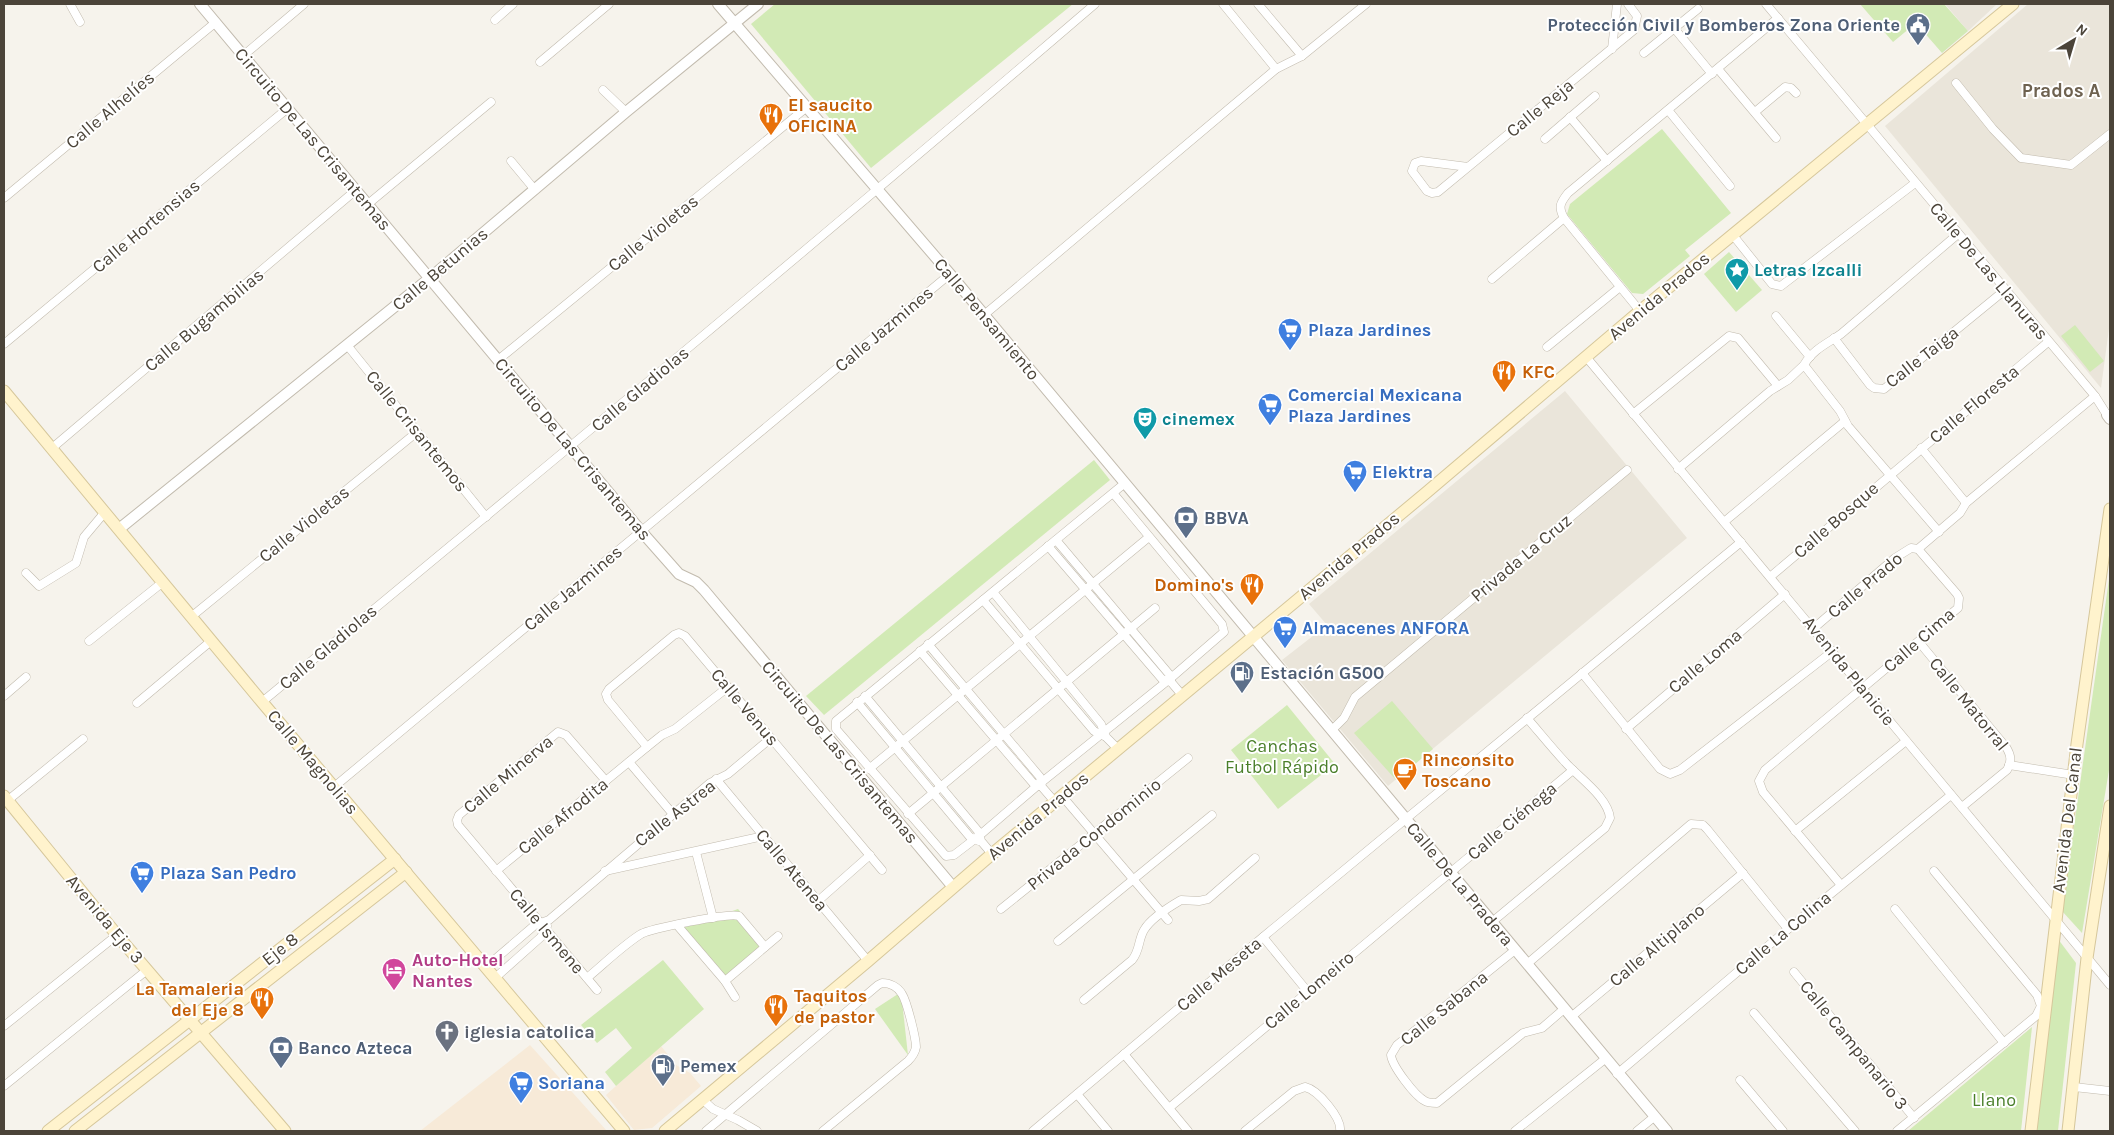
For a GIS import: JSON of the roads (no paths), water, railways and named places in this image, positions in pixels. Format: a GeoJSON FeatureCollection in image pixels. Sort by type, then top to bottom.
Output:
{"type":"FeatureCollection","features":[{"type":"Feature","properties":{"kind":"main road","name":"Avenida Prados"},"geometry":{"type":"LineString","coordinates":[[665,1131],[992,854],[1587,358],[1732,234],[2013,4]]}},
{"type":"Feature","properties":{"kind":"main road","name":"Calle Magnolias"},"geometry":{"type":"LineString","coordinates":[[4,391],[211,642],[624,1131]]}},
{"type":"Feature","properties":{"kind":"main road","name":"Avenida Del Canal"},"geometry":{"type":"LineString","coordinates":[[2031,1131],[2080,714],[2110,509]]}},
{"type":"Feature","properties":{"kind":"main road","name":"Avenida Eje 3"},"geometry":{"type":"LineString","coordinates":[[6,798],[117,935],[285,1131]]}},
{"type":"Feature","properties":{"kind":"main road"},"geometry":{"type":"LineString","coordinates":[[2068,1131],[2087,958],[2110,806]]}},
{"type":"Feature","properties":{"kind":"main road","name":"Eje 8"},"geometry":{"type":"LineString","coordinates":[[48,1131],[395,859]]}},
{"type":"Feature","properties":{"kind":"main road","name":"Eje 8"},"geometry":{"type":"LineString","coordinates":[[75,1131],[406,872]]}},
{"type":"Feature","properties":{"kind":"street"},"geometry":{"type":"LineString","coordinates":[[70,4],[80,22]]}},
{"type":"Feature","properties":{"kind":"street","name":"Circuito De Las Crisantemas"},"geometry":{"type":"LineString","coordinates":[[200,4],[641,531],[679,574],[696,582],[704,590],[953,887]]}},
{"type":"Feature","properties":{"kind":"street"},"geometry":{"type":"LineString","coordinates":[[244,55],[304,4]]}},
{"type":"Feature","properties":{"kind":"street"},"geometry":{"type":"LineString","coordinates":[[495,20],[513,4]]}},
{"type":"Feature","properties":{"kind":"street"},"geometry":{"type":"LineString","coordinates":[[540,62],[609,4]]}},
{"type":"Feature","properties":{"kind":"street","name":"Calle Pensamiento"},"geometry":{"type":"LineString","coordinates":[[718,4],[879,189],[1254,636]]}},
{"type":"Feature","properties":{"kind":"street","name":"Calle Betunias"},"geometry":{"type":"LineString","coordinates":[[119,529],[430,278],[626,112],[758,4]]}},
{"type":"Feature","properties":{"kind":"street","name":"Calle Gladiolas"},"geometry":{"type":"LineString","coordinates":[[262,702],[572,447],[879,189],[1095,4]]}},
{"type":"Feature","properties":{"kind":"street"},"geometry":{"type":"LineString","coordinates":[[1223,4],[1276,69]]}},
{"type":"Feature","properties":{"kind":"street"},"geometry":{"type":"LineString","coordinates":[[1258,4],[1302,56]]}},
{"type":"Feature","properties":{"kind":"street"},"geometry":{"type":"LineString","coordinates":[[984,315],[1276,69],[1302,56],[1366,4]]}},
{"type":"Feature","properties":{"kind":"street"},"geometry":{"type":"LineString","coordinates":[[1612,49],[1617,4]]}},
{"type":"Feature","properties":{"kind":"street","name":"Calle Reja"},"geometry":{"type":"LineString","coordinates":[[1468,167],[1421,161],[1415,163],[1412,170],[1427,191],[1432,194],[1438,192],[1612,49],[1636,26],[1637,15],[1628,4]]}},
{"type":"Feature","properties":{"kind":"street","name":"Calle De Las Llanuras"},"geometry":{"type":"LineString","coordinates":[[1766,4],[2004,290],[2095,396],[2109,417]]}},
{"type":"Feature","properties":{"kind":"street"},"geometry":{"type":"LineString","coordinates":[[1644,53],[1698,9]]}},
{"type":"Feature","properties":{"kind":"street"},"geometry":{"type":"LineString","coordinates":[[1640,311],[1564,218],[1560,208],[1563,200],[1606,161],[1778,18]]}},
{"type":"Feature","properties":{"kind":"street","name":"Calle Alhelíes"},"geometry":{"type":"LineString","coordinates":[[4,198],[216,22]]}},
{"type":"Feature","properties":{"kind":"street"},"geometry":{"type":"LineString","coordinates":[[1674,28],[1755,112],[1776,138]]}},
{"type":"Feature","properties":{"kind":"street"},"geometry":{"type":"LineString","coordinates":[[1956,83],[1993,129],[2021,158],[2071,164],[2110,134]]}},
{"type":"Feature","properties":{"kind":"street"},"geometry":{"type":"LineString","coordinates":[[1755,112],[1785,88],[1791,88],[1796,93]]}},
{"type":"Feature","properties":{"kind":"street"},"geometry":{"type":"LineString","coordinates":[[603,90],[626,112]]}},
{"type":"Feature","properties":{"kind":"street"},"geometry":{"type":"LineString","coordinates":[[1544,139],[1595,96]]}},
{"type":"Feature","properties":{"kind":"street"},"geometry":{"type":"LineString","coordinates":[[368,204],[491,102]]}},
{"type":"Feature","properties":{"kind":"street","name":"Calle Violetas"},"geometry":{"type":"LineString","coordinates":[[498,360],[807,107]]}},
{"type":"Feature","properties":{"kind":"street","name":"Calle Hortensias"},"geometry":{"type":"LineString","coordinates":[[4,344],[288,108]]}},
{"type":"Feature","properties":{"kind":"street"},"geometry":{"type":"LineString","coordinates":[[1668,110],[1730,186]]}},
{"type":"Feature","properties":{"kind":"street"},"geometry":{"type":"LineString","coordinates":[[1570,117],[1606,161]]}},
{"type":"Feature","properties":{"kind":"street"},"geometry":{"type":"LineString","coordinates":[[511,161],[535,190]]}},
{"type":"Feature","properties":{"kind":"street"},"geometry":{"type":"LineString","coordinates":[[1732,234],[1772,284],[1780,286],[1915,183]]}},
{"type":"Feature","properties":{"kind":"street","name":"Calle Bugambilias"},"geometry":{"type":"LineString","coordinates":[[52,449],[356,190]]}},
{"type":"Feature","properties":{"kind":"street"},"geometry":{"type":"LineString","coordinates":[[1492,279],[1564,218]]}},
{"type":"Feature","properties":{"kind":"street"},"geometry":{"type":"LineString","coordinates":[[1678,469],[1804,366],[1810,357],[1848,328],[1958,234]]}},
{"type":"Feature","properties":{"kind":"street","name":"Calle Jazmines"},"geometry":{"type":"LineString","coordinates":[[334,787],[950,274]]}},
{"type":"Feature","properties":{"kind":"street"},"geometry":{"type":"LineString","coordinates":[[1547,346],[1620,287]]}},
{"type":"Feature","properties":{"kind":"street","name":"Calle Taiga"},"geometry":{"type":"LineString","coordinates":[[1834,338],[1870,385],[1884,389],[2004,290]]}},
{"type":"Feature","properties":{"kind":"street"},"geometry":{"type":"LineString","coordinates":[[1776,316],[1810,357]]}},
{"type":"Feature","properties":{"kind":"street"},"geometry":{"type":"LineString","coordinates":[[1633,414],[1728,336],[1738,338],[1778,386]]}},
{"type":"Feature","properties":{"kind":"street","name":"Calle Floresta"},"geometry":{"type":"LineString","coordinates":[[1966,503],[1921,448],[2048,342]]}},
{"type":"Feature","properties":{"kind":"street","name":"Calle Crisantemos"},"geometry":{"type":"LineString","coordinates":[[347,345],[486,517]]}},
{"type":"Feature","properties":{"kind":"street","name":"Avenida Planicie"},"geometry":{"type":"LineString","coordinates":[[1587,358],[2110,985]]}},
{"type":"Feature","properties":{"kind":"street","name":"Calle Bosque"},"geometry":{"type":"LineString","coordinates":[[1770,577],[1889,475],[1804,366]]}},
{"type":"Feature","properties":{"kind":"street"},"geometry":{"type":"LineString","coordinates":[[1966,503],[2095,396]]}},
{"type":"Feature","properties":{"kind":"street"},"geometry":{"type":"LineString","coordinates":[[1724,522],[1846,421]]}},
{"type":"Feature","properties":{"kind":"street","name":"Calle Violetas"},"geometry":{"type":"LineString","coordinates":[[191,617],[417,432]]}},
{"type":"Feature","properties":{"kind":"street"},"geometry":{"type":"LineString","coordinates":[[1921,448],[1889,475],[1938,532]]}},
{"type":"Feature","properties":{"kind":"street","name":"Privada La Cruz"},"geometry":{"type":"LineString","coordinates":[[1332,730],[1348,713],[1355,697],[1627,470]]}},
{"type":"Feature","properties":{"kind":"street"},"geometry":{"type":"LineString","coordinates":[[1113,493],[1224,627],[1222,635],[1170,681],[1041,785],[978,839],[954,856],[946,856],[869,769],[835,727],[836,721],[1125,483]]}},
{"type":"Feature","properties":{"kind":"street","name":"Calle Prado"},"geometry":{"type":"LineString","coordinates":[[1814,628],[1896,558],[1911,548],[1918,549],[1960,513],[1966,503]]}},
{"type":"Feature","properties":{"kind":"street"},"geometry":{"type":"LineString","coordinates":[[26,573],[39,586],[76,563],[84,537],[105,512]]}},
{"type":"Feature","properties":{"kind":"street"},"geometry":{"type":"LineString","coordinates":[[869,769],[1150,537]]}},
{"type":"Feature","properties":{"kind":"street"},"geometry":{"type":"LineString","coordinates":[[1056,540],[1131,628],[1182,696]]}},
{"type":"Feature","properties":{"kind":"street","name":"Calle Meseta"},"geometry":{"type":"LineString","coordinates":[[1033,1131],[1406,818],[1741,542]]}},
{"type":"Feature","properties":{"kind":"street"},"geometry":{"type":"LineString","coordinates":[[1048,546],[1162,679],[1170,681]]}},
{"type":"Feature","properties":{"kind":"street","name":"Calle Cima"},"geometry":{"type":"LineString","coordinates":[[1795,831],[1763,792],[1759,781],[1764,770],[1955,612],[1960,603],[1957,594],[1918,549]]}},
{"type":"Feature","properties":{"kind":"street"},"geometry":{"type":"LineString","coordinates":[[89,641],[163,582]]}},
{"type":"Feature","properties":{"kind":"street"},"geometry":{"type":"LineString","coordinates":[[993,592],[1066,682],[1104,735]]}},
{"type":"Feature","properties":{"kind":"street","name":"Calle Loma"},"geometry":{"type":"LineString","coordinates":[[1626,729],[1785,594]]}},
{"type":"Feature","properties":{"kind":"street"},"geometry":{"type":"LineString","coordinates":[[983,600],[1058,689],[1118,749]]}},
{"type":"Feature","properties":{"kind":"street"},"geometry":{"type":"LineString","coordinates":[[908,814],[1155,608]]}},
{"type":"Feature","properties":{"kind":"street","name":"Calle Venus"},"geometry":{"type":"LineString","coordinates":[[648,747],[608,700],[606,694],[609,689],[674,635],[679,633],[685,636],[882,870]]}},
{"type":"Feature","properties":{"kind":"street","name":"Calle De La Pradera"},"geometry":{"type":"LineString","coordinates":[[1254,636],[1666,1131]]}},
{"type":"Feature","properties":{"kind":"street"},"geometry":{"type":"LineString","coordinates":[[137,703],[211,642]]}},
{"type":"Feature","properties":{"kind":"street","name":"Calle Matorral"},"geometry":{"type":"LineString","coordinates":[[1919,642],[2006,747],[2010,755],[2009,765],[2004,773],[1962,807]]}},
{"type":"Feature","properties":{"kind":"street"},"geometry":{"type":"LineString","coordinates":[[928,644],[1004,733],[1041,785]]}},
{"type":"Feature","properties":{"kind":"street"},"geometry":{"type":"LineString","coordinates":[[920,651],[996,740],[1041,785],[1095,834],[1168,920]]}},
{"type":"Feature","properties":{"kind":"street"},"geometry":{"type":"LineString","coordinates":[[1582,673],[1660,769],[1670,774],[1680,770],[1832,651]]}},
{"type":"Feature","properties":{"kind":"street"},"geometry":{"type":"LineString","coordinates":[[4,696],[26,676]]}},
{"type":"Feature","properties":{"kind":"street","name":"Calle Afrodita"},"geometry":{"type":"LineString","coordinates":[[496,871],[648,747],[678,727],[728,687]]}},
{"type":"Feature","properties":{"kind":"street"},"geometry":{"type":"LineString","coordinates":[[865,696],[941,786],[978,839]]}},
{"type":"Feature","properties":{"kind":"street"},"geometry":{"type":"LineString","coordinates":[[857,702],[934,792],[992,854]]}},
{"type":"Feature","properties":{"kind":"street"},"geometry":{"type":"LineString","coordinates":[[1492,922],[1605,828],[1610,818],[1607,807],[1565,762],[1528,718]]}},
{"type":"Feature","properties":{"kind":"street","name":"Calle Minerva"},"geometry":{"type":"LineString","coordinates":[[496,871],[458,825],[458,817],[555,734],[561,732],[566,735],[606,781]]}},
{"type":"Feature","properties":{"kind":"street","name":"Calle Astrea"},"geometry":{"type":"LineString","coordinates":[[549,920],[672,813],[716,779],[732,771],[771,738]]}},
{"type":"Feature","properties":{"kind":"street"},"geometry":{"type":"LineString","coordinates":[[6,798],[84,739]]}},
{"type":"Feature","properties":{"kind":"street"},"geometry":{"type":"LineString","coordinates":[[1841,885],[1795,831],[1906,741]]}},
{"type":"Feature","properties":{"kind":"street","name":"Privada Condominio"},"geometry":{"type":"LineString","coordinates":[[1001,910],[1188,758]]}},
{"type":"Feature","properties":{"kind":"street"},"geometry":{"type":"LineString","coordinates":[[630,762],[672,813]]}},
{"type":"Feature","properties":{"kind":"street"},"geometry":{"type":"LineString","coordinates":[[2009,765],[2074,775]]}},
{"type":"Feature","properties":{"kind":"street","name":"Calle Ciénega"},"geometry":{"type":"LineString","coordinates":[[1450,873],[1573,770]]}},
{"type":"Feature","properties":{"kind":"street","name":"Calle Atenea"},"geometry":{"type":"LineString","coordinates":[[716,779],[868,961]]}},
{"type":"Feature","properties":{"kind":"street","name":"Calle La Colina"},"geometry":{"type":"LineString","coordinates":[[1617,1074],[1788,928],[1952,795]]}},
{"type":"Feature","properties":{"kind":"street"},"geometry":{"type":"LineString","coordinates":[[1058,941],[1212,815]]}},
{"type":"Feature","properties":{"kind":"street"},"geometry":{"type":"LineString","coordinates":[[1527,964],[1686,827],[1697,823],[1708,829],[1788,928]]}},
{"type":"Feature","properties":{"kind":"street","name":"Calle Astrea"},"geometry":{"type":"LineString","coordinates":[[604,871],[764,836]]}},
{"type":"Feature","properties":{"kind":"street"},"geometry":{"type":"LineString","coordinates":[[696,852],[712,918]]}},
{"type":"Feature","properties":{"kind":"street"},"geometry":{"type":"LineString","coordinates":[[818,901],[870,856]]}},
{"type":"Feature","properties":{"kind":"street"},"geometry":{"type":"LineString","coordinates":[[1084,1000],[1132,960],[1138,952],[1144,930],[1162,914],[1181,900],[1200,901],[1208,899],[1255,858]]}},
{"type":"Feature","properties":{"kind":"street","name":"Calle Ismene"},"geometry":{"type":"LineString","coordinates":[[496,871],[587,978],[640,934],[712,918],[735,914],[739,916],[765,947]]}},
{"type":"Feature","properties":{"kind":"street"},"geometry":{"type":"LineString","coordinates":[[1897,1131],[2036,1016],[2041,1006],[2037,995],[1934,871]]}},
{"type":"Feature","properties":{"kind":"street","name":"Calle Lomeiro"},"geometry":{"type":"LineString","coordinates":[[1169,1108],[1450,873]]}},
{"type":"Feature","properties":{"kind":"street","name":"Calle Altiplano"},"geometry":{"type":"LineString","coordinates":[[1567,1013],[1743,873]]}},
{"type":"Feature","properties":{"kind":"street"},"geometry":{"type":"LineString","coordinates":[[1895,909],[2004,1043]]}},
{"type":"Feature","properties":{"kind":"street"},"geometry":{"type":"LineString","coordinates":[[486,967],[539,922],[549,920],[546,930],[541,937],[494,978]]}},
{"type":"Feature","properties":{"kind":"street"},"geometry":{"type":"LineString","coordinates":[[678,925],[735,997]]}},
{"type":"Feature","properties":{"kind":"street"},"geometry":{"type":"LineString","coordinates":[[4,1026],[117,935]]}},
{"type":"Feature","properties":{"kind":"street"},"geometry":{"type":"LineString","coordinates":[[725,982],[778,936]]}},
{"type":"Feature","properties":{"kind":"street"},"geometry":{"type":"LineString","coordinates":[[1263,937],[1308,992]]}},
{"type":"Feature","properties":{"kind":"street","name":"Calle Sabana"},"geometry":{"type":"LineString","coordinates":[[1515,950],[1397,1045],[1391,1056],[1394,1067],[1421,1098],[1431,1103],[1437,1103],[1523,1033],[1542,1028],[1567,1013]]}},
{"type":"Feature","properties":{"kind":"street"},"geometry":{"type":"LineString","coordinates":[[4,1086],[147,970]]}},
{"type":"Feature","properties":{"kind":"street"},"geometry":{"type":"LineString","coordinates":[[2103,977],[2110,970]]}},
{"type":"Feature","properties":{"kind":"street","name":"Calle Campanario 3"},"geometry":{"type":"LineString","coordinates":[[1794,972],[1914,1118]]}},
{"type":"Feature","properties":{"kind":"street"},"geometry":{"type":"LineString","coordinates":[[587,978],[597,990]]}},
{"type":"Feature","properties":{"kind":"street"},"geometry":{"type":"LineString","coordinates":[[706,1131],[878,985],[882,983],[891,984],[902,994],[916,1044],[914,1054],[823,1131]]}},
{"type":"Feature","properties":{"kind":"street"},"geometry":{"type":"LineString","coordinates":[[1754,1013],[1855,1131]]}},
{"type":"Feature","properties":{"kind":"street"},"geometry":{"type":"LineString","coordinates":[[1124,1054],[1188,1131]]}},
{"type":"Feature","properties":{"kind":"street"},"geometry":{"type":"LineString","coordinates":[[1515,1131],[1605,1059]]}},
{"type":"Feature","properties":{"kind":"street"},"geometry":{"type":"LineString","coordinates":[[1740,1080],[1783,1131]]}},
{"type":"Feature","properties":{"kind":"street"},"geometry":{"type":"LineString","coordinates":[[2074,1086],[2110,1091]]}},
{"type":"Feature","properties":{"kind":"street"},"geometry":{"type":"LineString","coordinates":[[1245,1131],[1294,1091],[1305,1087],[1316,1092],[1338,1118],[1340,1131]]}},
{"type":"Feature","properties":{"kind":"street"},"geometry":{"type":"LineString","coordinates":[[1077,1094],[1108,1131]]}},
{"type":"Feature","properties":{"kind":"street"},"geometry":{"type":"LineString","coordinates":[[703,1100],[713,1109],[757,1131]]}},
{"type":"Feature","properties":{"kind":"street"},"geometry":{"type":"LineString","coordinates":[[1636,1131],[1654,1116]]}},
{"type":"Feature","properties":{"kind":"place","name":"Protección Civil y Bomberos Zona Oriente"},"geometry":{"type":"Point","coordinates":[1918,46]}},
{"type":"Feature","properties":{"kind":"place","name":"El saucito OFICINA"},"geometry":{"type":"Point","coordinates":[771,136]}},
{"type":"Feature","properties":{"kind":"place","name":"Letras Izcalli"},"geometry":{"type":"Point","coordinates":[1737,291]}},
{"type":"Feature","properties":{"kind":"place","name":"Plaza Jardines"},"geometry":{"type":"Point","coordinates":[1290,351]}},
{"type":"Feature","properties":{"kind":"place","name":"KFC"},"geometry":{"type":"Point","coordinates":[1504,393]}},
{"type":"Feature","properties":{"kind":"place","name":"Comercial Mexicana Plaza Jardines"},"geometry":{"type":"Point","coordinates":[1270,426]}},
{"type":"Feature","properties":{"kind":"place","name":"cinemex"},"geometry":{"type":"Point","coordinates":[1145,440]}},
{"type":"Feature","properties":{"kind":"place","name":"Elektra"},"geometry":{"type":"Point","coordinates":[1355,493]}},
{"type":"Feature","properties":{"kind":"place","name":"BBVA"},"geometry":{"type":"Point","coordinates":[1186,539]}},
{"type":"Feature","properties":{"kind":"place","name":"Domino's"},"geometry":{"type":"Point","coordinates":[1252,606]}},
{"type":"Feature","properties":{"kind":"place","name":"Almacenes ANFORA"},"geometry":{"type":"Point","coordinates":[1285,649]}},
{"type":"Feature","properties":{"kind":"place","name":"Estación G500"},"geometry":{"type":"Point","coordinates":[1242,694]}},
{"type":"Feature","properties":{"kind":"place","name":"Rinconsito Toscano"},"geometry":{"type":"Point","coordinates":[1405,791]}},
{"type":"Feature","properties":{"kind":"place","name":"Plaza San Pedro"},"geometry":{"type":"Point","coordinates":[142,894]}},
{"type":"Feature","properties":{"kind":"place","name":"Auto-Hotel Nantes"},"geometry":{"type":"Point","coordinates":[394,991]}},
{"type":"Feature","properties":{"kind":"place","name":"La Tamaleria del Eje 8"},"geometry":{"type":"Point","coordinates":[262,1020]}},
{"type":"Feature","properties":{"kind":"place","name":"Taquitos de pastor"},"geometry":{"type":"Point","coordinates":[776,1027]}},
{"type":"Feature","properties":{"kind":"place","name":"iglesia catolica"},"geometry":{"type":"Point","coordinates":[447,1053]}},
{"type":"Feature","properties":{"kind":"place","name":"Banco Azteca"},"geometry":{"type":"Point","coordinates":[281,1069]}},
{"type":"Feature","properties":{"kind":"place","name":"Pemex"},"geometry":{"type":"Point","coordinates":[663,1087]}},
{"type":"Feature","properties":{"kind":"place","name":"Soriana"},"geometry":{"type":"Point","coordinates":[521,1104]}},
{"type":"Feature","properties":{"kind":"district","name":"Prados A"},"geometry":{"type":"Point","coordinates":[2061,90]}},
{"type":"Feature","properties":{"kind":"park label","name":"Canchas Futbol Rápido"},"geometry":{"type":"Point","coordinates":[1282,756]}},
{"type":"Feature","properties":{"kind":"park label","name":"Llano"},"geometry":{"type":"Point","coordinates":[1994,1100]}}]}
